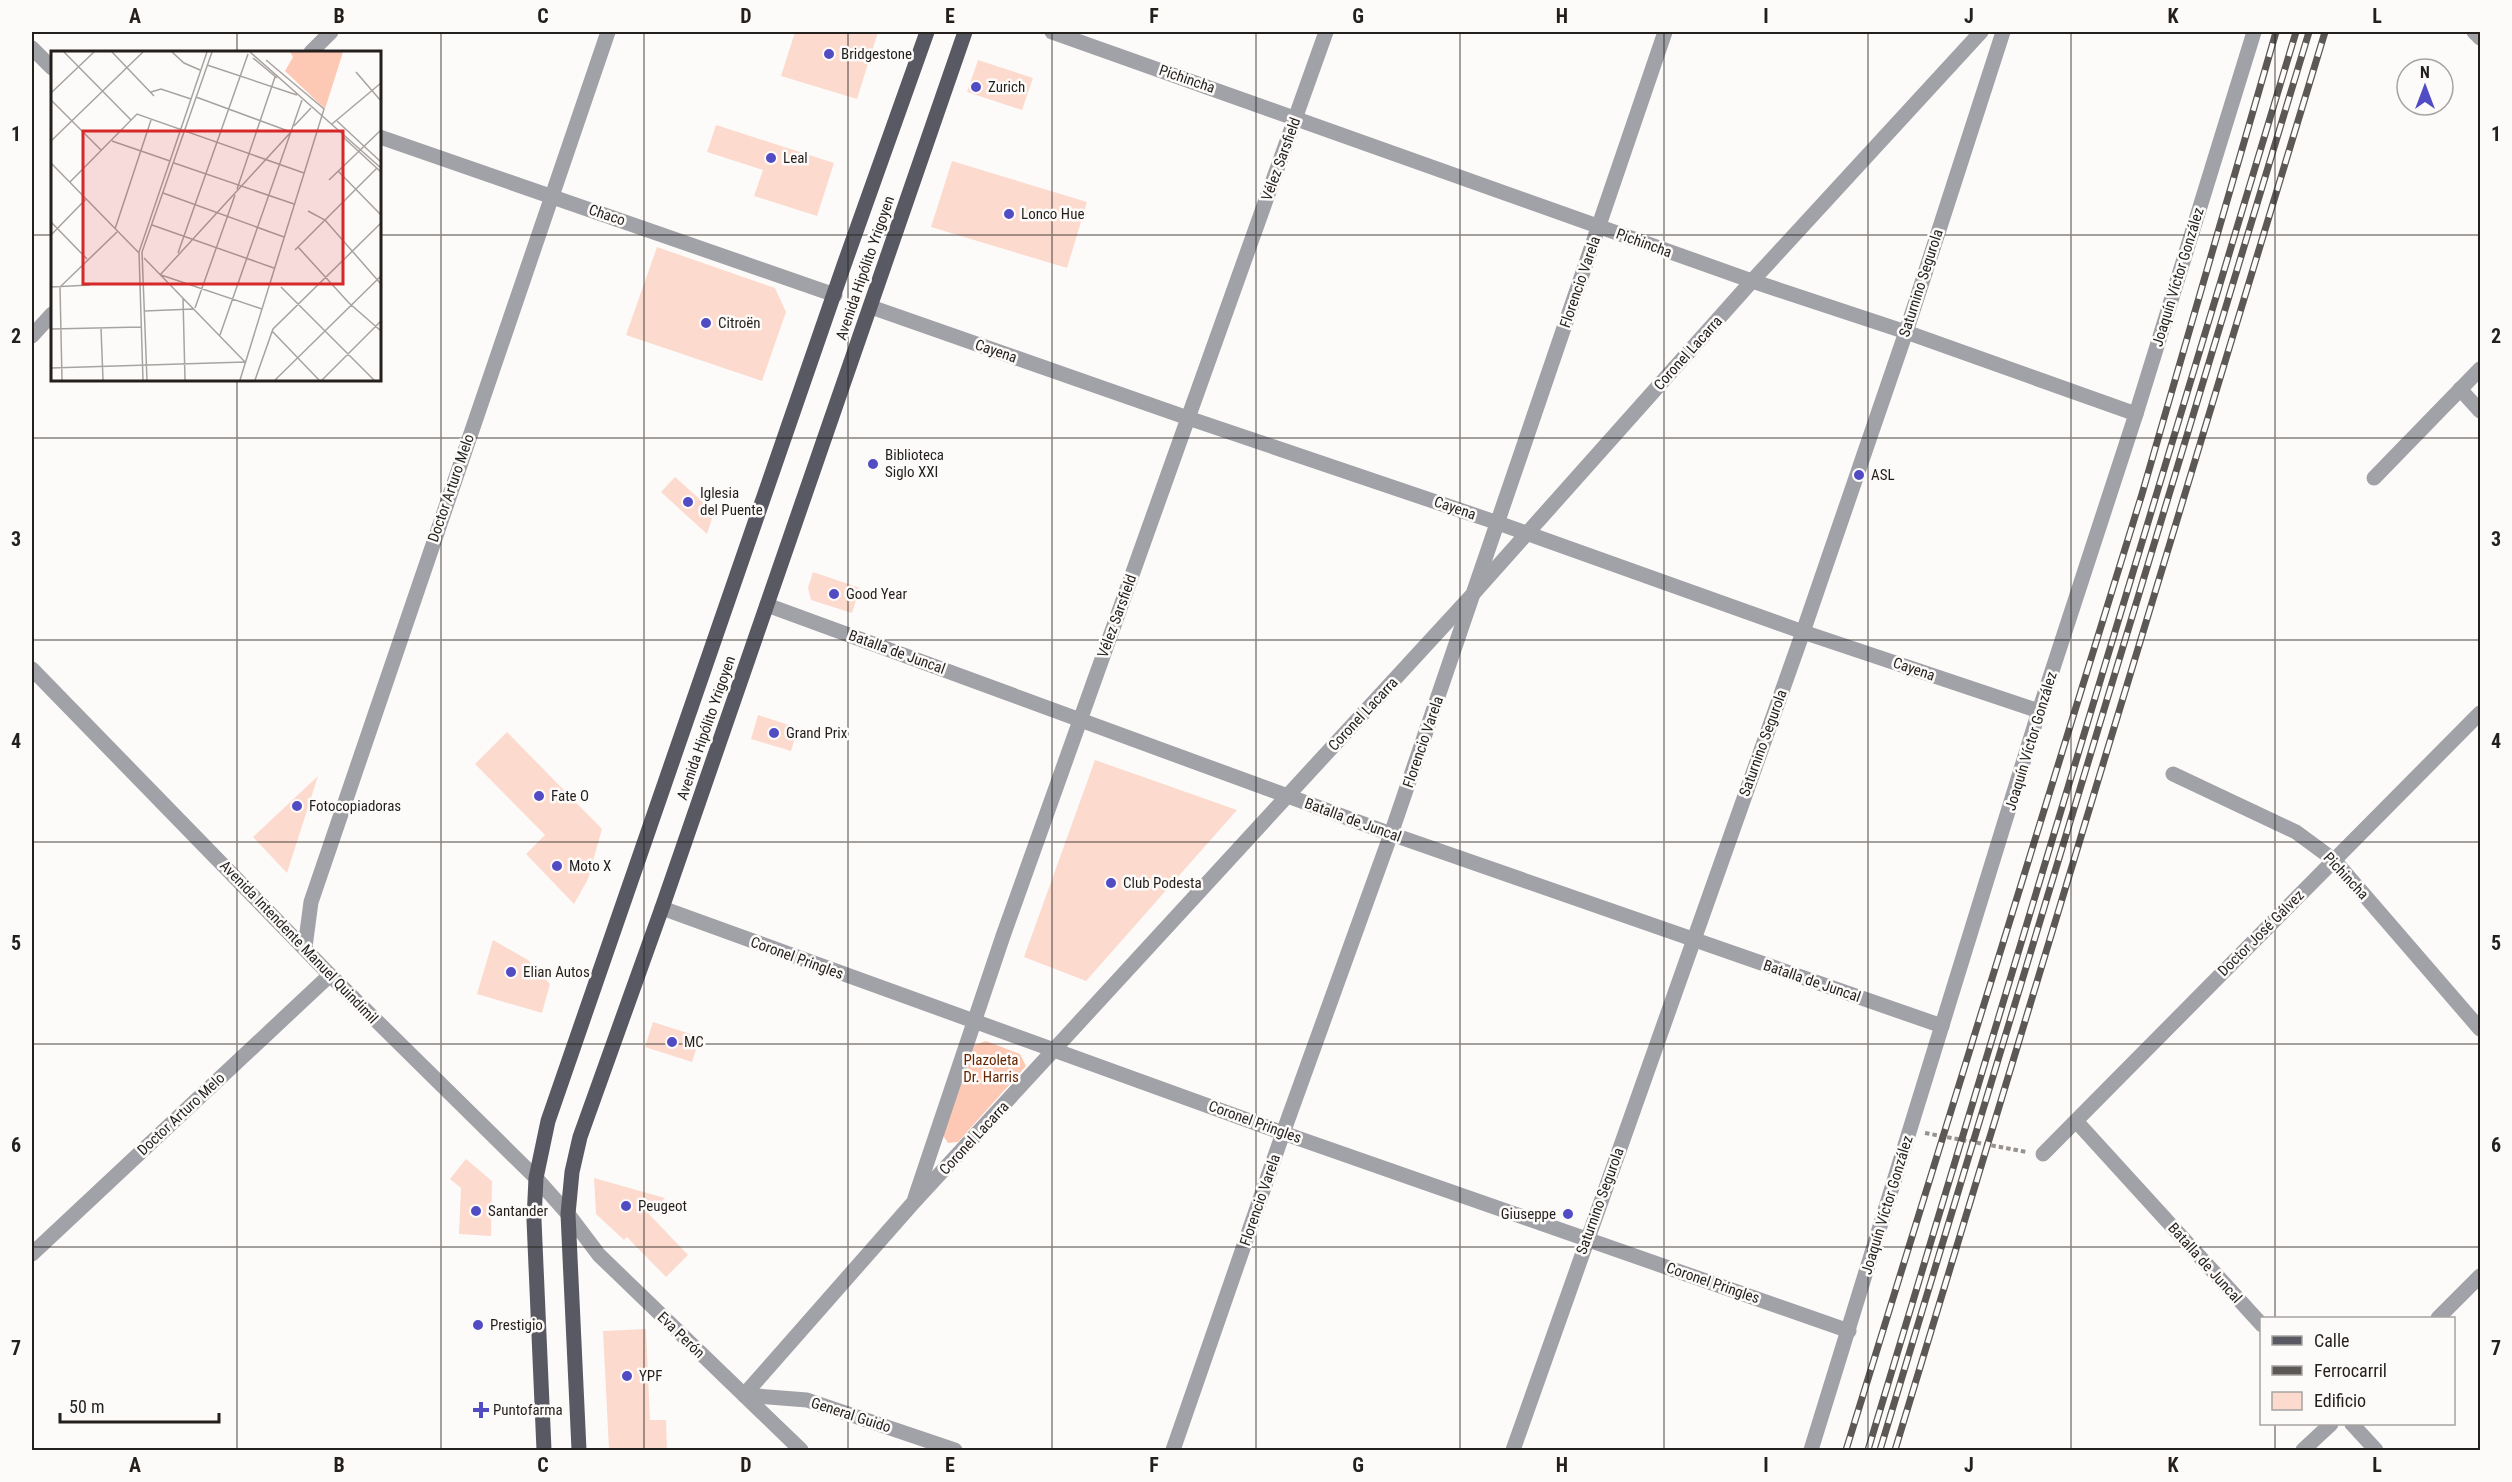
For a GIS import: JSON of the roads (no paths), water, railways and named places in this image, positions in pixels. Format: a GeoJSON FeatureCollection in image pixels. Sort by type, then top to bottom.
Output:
{"type":"FeatureCollection","features":[{"type":"Feature","properties":{"kind":"main road","name":"Avenida Hipólito Yrigoyen"},"geometry":{"type":"LineString","coordinates":[[544,1450],[534,1220],[536,1178],[548,1121],[927,32]]}},
{"type":"Feature","properties":{"kind":"main road","name":"Avenida Hipólito Yrigoyen"},"geometry":{"type":"LineString","coordinates":[[579,1450],[568,1214],[572,1172],[580,1137],[768,605],[965,32]]}},
{"type":"Feature","properties":{"kind":"street"},"geometry":{"type":"LineString","coordinates":[[312,51],[331,32]]}},
{"type":"Feature","properties":{"kind":"street","name":"Doctor Arturo Melo"},"geometry":{"type":"LineString","coordinates":[[305,947],[311,902],[550,195],[608,32]]}},
{"type":"Feature","properties":{"kind":"street","name":"Pichincha"},"geometry":{"type":"LineString","coordinates":[[1052,32],[1752,281],[1906,332],[2136,414]]}},
{"type":"Feature","properties":{"kind":"street","name":"Vélez Sarsfield"},"geometry":{"type":"LineString","coordinates":[[914,1203],[1080,719],[1326,32]]}},
{"type":"Feature","properties":{"kind":"street","name":"Florencio Varela"},"geometry":{"type":"LineString","coordinates":[[1173,1450],[1283,1133],[1391,834],[1665,32]]}},
{"type":"Feature","properties":{"kind":"street","name":"Coronel Lacarra"},"geometry":{"type":"LineString","coordinates":[[744,1395],[914,1203],[1473,594],[1752,281],[1981,32]]}},
{"type":"Feature","properties":{"kind":"street","name":"Saturnino Segurola"},"geometry":{"type":"LineString","coordinates":[[1513,1450],[1803,632],[1906,332],[2002,32]]}},
{"type":"Feature","properties":{"kind":"street","name":"Joaquín Víctor González"},"geometry":{"type":"LineString","coordinates":[[1810,1450],[1849,1331],[2039,711],[2136,414],[2254,32]]}},
{"type":"Feature","properties":{"kind":"street"},"geometry":{"type":"LineString","coordinates":[[2474,32],[2481,38]]}},
{"type":"Feature","properties":{"kind":"street"},"geometry":{"type":"LineString","coordinates":[[32,48],[51,67]]}},
{"type":"Feature","properties":{"kind":"street","name":"Chaco"},"geometry":{"type":"LineString","coordinates":[[381,137],[835,295]]}},
{"type":"Feature","properties":{"kind":"street","name":"Cayena"},"geometry":{"type":"LineString","coordinates":[[871,307],[1527,533],[1803,632],[2039,711]]}},
{"type":"Feature","properties":{"kind":"street"},"geometry":{"type":"LineString","coordinates":[[32,336],[51,315]]}},
{"type":"Feature","properties":{"kind":"street"},"geometry":{"type":"LineString","coordinates":[[2374,478],[2481,369]]}},
{"type":"Feature","properties":{"kind":"street"},"geometry":{"type":"LineString","coordinates":[[2460,389],[2481,411]]}},
{"type":"Feature","properties":{"kind":"street","name":"Batalla de Juncal"},"geometry":{"type":"LineString","coordinates":[[768,605],[1391,834],[1942,1026]]}},
{"type":"Feature","properties":{"kind":"street","name":"Avenida Intendente Manuel Quindimil"},"geometry":{"type":"LineString","coordinates":[[32,669],[330,975],[536,1178],[568,1214]]}},
{"type":"Feature","properties":{"kind":"street","name":"Doctor José Gálvez"},"geometry":{"type":"LineString","coordinates":[[2043,1154],[2481,713]]}},
{"type":"Feature","properties":{"kind":"street","name":"Pichincha"},"geometry":{"type":"LineString","coordinates":[[2173,774],[2296,832],[2334,860],[2481,1029]]}},
{"type":"Feature","properties":{"kind":"street","name":"Coronel Pringles"},"geometry":{"type":"LineString","coordinates":[[662,908],[1283,1133],[1849,1331]]}},
{"type":"Feature","properties":{"kind":"street","name":"Doctor Arturo Melo"},"geometry":{"type":"LineString","coordinates":[[37,1249],[330,975]]}},
{"type":"Feature","properties":{"kind":"street","name":"Batalla de Juncal"},"geometry":{"type":"LineString","coordinates":[[2076,1121],[2260,1323]]}},
{"type":"Feature","properties":{"kind":"street","name":"Eva Perón"},"geometry":{"type":"LineString","coordinates":[[568,1214],[599,1255],[801,1450]]}},
{"type":"Feature","properties":{"kind":"street"},"geometry":{"type":"LineString","coordinates":[[32,1232],[37,1249]]}},
{"type":"Feature","properties":{"kind":"street"},"geometry":{"type":"LineString","coordinates":[[2439,1317],[2481,1276]]}},
{"type":"Feature","properties":{"kind":"street","name":"General Guido"},"geometry":{"type":"LineString","coordinates":[[744,1395],[807,1400],[955,1450]]}},
{"type":"Feature","properties":{"kind":"street"},"geometry":{"type":"LineString","coordinates":[[2303,1450],[2330,1425]]}},
{"type":"Feature","properties":{"kind":"street"},"geometry":{"type":"LineString","coordinates":[[2353,1425],[2376,1450]]}},
{"type":"Feature","properties":{"kind":"railway"},"geometry":{"type":"LineString","coordinates":[[1846,1450],[2142,494],[2276,32]]}},
{"type":"Feature","properties":{"kind":"railway"},"geometry":{"type":"LineString","coordinates":[[1868,1450],[2296,32]]}},
{"type":"Feature","properties":{"kind":"railway"},"geometry":{"type":"LineString","coordinates":[[1880,1450],[2309,32]]}},
{"type":"Feature","properties":{"kind":"railway"},"geometry":{"type":"LineString","coordinates":[[1895,1450],[2325,32]]}},
{"type":"Feature","properties":{"kind":"place","name":"Bridgestone"},"geometry":{"type":"Point","coordinates":[829,54]}},
{"type":"Feature","properties":{"kind":"place","name":"Zurich"},"geometry":{"type":"Point","coordinates":[976,87]}},
{"type":"Feature","properties":{"kind":"place","name":"Leal"},"geometry":{"type":"Point","coordinates":[771,158]}},
{"type":"Feature","properties":{"kind":"place","name":"Lonco Hue"},"geometry":{"type":"Point","coordinates":[1009,214]}},
{"type":"Feature","properties":{"kind":"place","name":"Citroën"},"geometry":{"type":"Point","coordinates":[706,323]}},
{"type":"Feature","properties":{"kind":"place","name":"Biblioteca Siglo XXI"},"geometry":{"type":"Point","coordinates":[873,464]}},
{"type":"Feature","properties":{"kind":"place","name":"ASL"},"geometry":{"type":"Point","coordinates":[1859,475]}},
{"type":"Feature","properties":{"kind":"place","name":"Iglesia del Puente"},"geometry":{"type":"Point","coordinates":[688,502]}},
{"type":"Feature","properties":{"kind":"place","name":"Good Year"},"geometry":{"type":"Point","coordinates":[834,594]}},
{"type":"Feature","properties":{"kind":"place","name":"Grand Prix"},"geometry":{"type":"Point","coordinates":[774,733]}},
{"type":"Feature","properties":{"kind":"place","name":"Fate O"},"geometry":{"type":"Point","coordinates":[539,796]}},
{"type":"Feature","properties":{"kind":"place","name":"Fotocopiadoras"},"geometry":{"type":"Point","coordinates":[297,806]}},
{"type":"Feature","properties":{"kind":"place","name":"Moto X"},"geometry":{"type":"Point","coordinates":[557,866]}},
{"type":"Feature","properties":{"kind":"place","name":"Club Podesta"},"geometry":{"type":"Point","coordinates":[1111,883]}},
{"type":"Feature","properties":{"kind":"place","name":"Elian Autos"},"geometry":{"type":"Point","coordinates":[511,972]}},
{"type":"Feature","properties":{"kind":"place","name":"MC"},"geometry":{"type":"Point","coordinates":[672,1042]}},
{"type":"Feature","properties":{"kind":"place","name":"Peugeot"},"geometry":{"type":"Point","coordinates":[626,1206]}},
{"type":"Feature","properties":{"kind":"place","name":"Santander"},"geometry":{"type":"Point","coordinates":[476,1211]}},
{"type":"Feature","properties":{"kind":"place","name":"Giuseppe"},"geometry":{"type":"Point","coordinates":[1568,1214]}},
{"type":"Feature","properties":{"kind":"place","name":"Prestigio"},"geometry":{"type":"Point","coordinates":[478,1325]}},
{"type":"Feature","properties":{"kind":"place","name":"YPF"},"geometry":{"type":"Point","coordinates":[627,1376]}},
{"type":"Feature","properties":{"kind":"place","name":"Puntofarma"},"geometry":{"type":"Point","coordinates":[481,1410]}},
{"type":"Feature","properties":{"kind":"park label","name":"Plazoleta Dr. Harris"},"geometry":{"type":"Point","coordinates":[991,1068]}}]}
